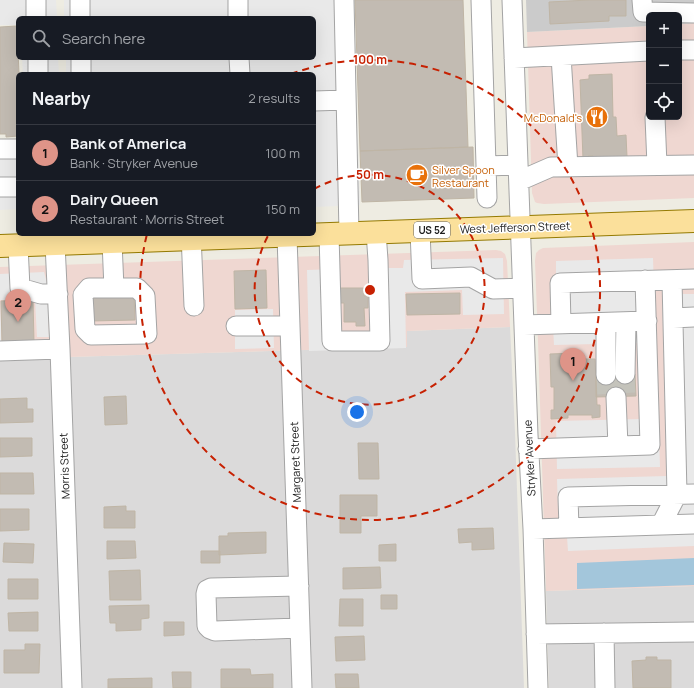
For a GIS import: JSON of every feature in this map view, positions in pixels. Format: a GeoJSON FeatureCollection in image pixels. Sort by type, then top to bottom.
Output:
{"type":"FeatureCollection","features":[{"type":"Feature","properties":{"kind":"main road","name":"West Jefferson Street"},"geometry":{"type":"LineString","coordinates":[[316,235],[694,221]]}},
{"type":"Feature","properties":{"kind":"main road","name":"West Jefferson Street"},"geometry":{"type":"LineString","coordinates":[[9,246],[48,241],[287,236]]}},
{"type":"Feature","properties":{"kind":"street"},"geometry":{"type":"LineString","coordinates":[[36,0],[36,16]]}},
{"type":"Feature","properties":{"kind":"street"},"geometry":{"type":"LineString","coordinates":[[80,0],[80,16]]}},
{"type":"Feature","properties":{"kind":"street"},"geometry":{"type":"LineString","coordinates":[[238,0],[238,16]]}},
{"type":"Feature","properties":{"kind":"street"},"geometry":{"type":"LineString","coordinates":[[344,0],[346,100],[332,341],[380,341],[376,232]]}},
{"type":"Feature","properties":{"kind":"street"},"geometry":{"type":"LineString","coordinates":[[481,0],[487,198]]}},
{"type":"Feature","properties":{"kind":"street","name":"Stryker Avenue"},"geometry":{"type":"LineString","coordinates":[[512,0],[538,688]]}},
{"type":"Feature","properties":{"kind":"street"},"geometry":{"type":"LineString","coordinates":[[643,6],[688,9]]}},
{"type":"Feature","properties":{"kind":"street"},"geometry":{"type":"LineString","coordinates":[[682,50],[694,50]]}},
{"type":"Feature","properties":{"kind":"street"},"geometry":{"type":"LineString","coordinates":[[514,58],[646,51]]}},
{"type":"Feature","properties":{"kind":"street"},"geometry":{"type":"LineString","coordinates":[[560,167],[561,56]]}},
{"type":"Feature","properties":{"kind":"street"},"geometry":{"type":"LineString","coordinates":[[38,60],[38,72]]}},
{"type":"Feature","properties":{"kind":"street"},"geometry":{"type":"LineString","coordinates":[[81,60],[81,72]]}},
{"type":"Feature","properties":{"kind":"street"},"geometry":{"type":"LineString","coordinates":[[239,60],[240,72]]}},
{"type":"Feature","properties":{"kind":"street"},"geometry":{"type":"LineString","coordinates":[[316,101],[346,100]]}},
{"type":"Feature","properties":{"kind":"street"},"geometry":{"type":"LineString","coordinates":[[655,120],[656,165]]}},
{"type":"Feature","properties":{"kind":"street"},"geometry":{"type":"LineString","coordinates":[[0,149],[16,149]]}},
{"type":"Feature","properties":{"kind":"street"},"geometry":{"type":"LineString","coordinates":[[486,166],[560,167],[694,165]]}},
{"type":"Feature","properties":{"kind":"street"},"geometry":{"type":"LineString","coordinates":[[0,188],[16,187]]}},
{"type":"Feature","properties":{"kind":"street"},"geometry":{"type":"LineString","coordinates":[[420,231],[422,279],[471,277],[493,289],[522,288]]}},
{"type":"Feature","properties":{"kind":"street","name":"Margaret Street"},"geometry":{"type":"LineString","coordinates":[[287,236],[302,688]]}},
{"type":"Feature","properties":{"kind":"street"},"geometry":{"type":"LineString","coordinates":[[191,237],[194,306]]}},
{"type":"Feature","properties":{"kind":"street"},"geometry":{"type":"LineString","coordinates":[[103,240],[114,288]]}},
{"type":"Feature","properties":{"kind":"street","name":"Morris Street"},"geometry":{"type":"LineString","coordinates":[[48,241],[58,294],[72,688]]}},
{"type":"Feature","properties":{"kind":"street"},"geometry":{"type":"LineString","coordinates":[[9,246],[20,288],[41,294],[58,294]]}},
{"type":"Feature","properties":{"kind":"street"},"geometry":{"type":"LineString","coordinates":[[562,324],[560,283],[694,279]]}},
{"type":"Feature","properties":{"kind":"street"},"geometry":{"type":"LineString","coordinates":[[528,449],[650,445],[645,280]]}},
{"type":"Feature","properties":{"kind":"street"},"geometry":{"type":"LineString","coordinates":[[661,525],[686,494],[673,318],[672,280]]}},
{"type":"Feature","properties":{"kind":"street"},"geometry":{"type":"LineString","coordinates":[[673,318],[694,317]]}},
{"type":"Feature","properties":{"kind":"street"},"geometry":{"type":"LineString","coordinates":[[524,325],[647,321]]}},
{"type":"Feature","properties":{"kind":"street"},"geometry":{"type":"LineString","coordinates":[[616,322],[616,375]]}},
{"type":"Feature","properties":{"kind":"street"},"geometry":{"type":"LineString","coordinates":[[236,326],[290,326]]}},
{"type":"Feature","properties":{"kind":"street"},"geometry":{"type":"LineString","coordinates":[[0,351],[60,349]]}},
{"type":"Feature","properties":{"kind":"street"},"geometry":{"type":"LineString","coordinates":[[617,397],[618,446]]}},
{"type":"Feature","properties":{"kind":"street"},"geometry":{"type":"LineString","coordinates":[[569,528],[568,497],[686,494]]}},
{"type":"Feature","properties":{"kind":"street"},"geometry":{"type":"LineString","coordinates":[[533,529],[694,524]]}},
{"type":"Feature","properties":{"kind":"street"},"geometry":{"type":"LineString","coordinates":[[299,586],[211,588],[207,590],[206,594],[207,626],[215,631],[300,628]]}},
{"type":"Feature","properties":{"kind":"street"},"geometry":{"type":"LineString","coordinates":[[536,634],[694,632]]}},
{"type":"Feature","properties":{"kind":"street"},"geometry":{"type":"LineString","coordinates":[[604,633],[605,688]]}},
{"type":"Feature","properties":{"kind":"shaded area"},"geometry":{"type":"Polygon","coordinates":[[[0,0],[56,0],[57,16],[16,16],[16,25],[0,25],[0,0]]]}},
{"type":"Feature","properties":{"kind":"shaded area"},"geometry":{"type":"Polygon","coordinates":[[[64,0],[353,0],[360,205],[316,207],[316,72],[66,72],[66,60],[316,60],[316,16],[64,16],[64,0]]]}},
{"type":"Feature","properties":{"kind":"shaded area"},"geometry":{"type":"Polygon","coordinates":[[[526,0],[694,0],[694,23],[682,24],[682,12],[646,12],[646,26],[527,32],[526,0]]]}},
{"type":"Feature","properties":{"kind":"shaded area"},"geometry":{"type":"Polygon","coordinates":[[[694,23],[694,198],[544,204],[535,202],[532,193],[527,32],[646,26],[646,120],[682,120],[682,24],[694,23]]]}},
{"type":"Feature","properties":{"kind":"shaded area"},"geometry":{"type":"Polygon","coordinates":[[[22,60],[58,60],[59,72],[23,72],[22,60]]]}},
{"type":"Feature","properties":{"kind":"shaded area"},"geometry":{"type":"Polygon","coordinates":[[[0,139],[16,139],[16,209],[0,210],[0,139]]]}},
{"type":"Feature","properties":{"kind":"shaded area"},"geometry":{"type":"Polygon","coordinates":[[[694,242],[694,586],[546,591],[535,261],[536,253],[543,248],[694,242]]]}},
{"type":"Feature","properties":{"kind":"shaded area"},"geometry":{"type":"Polygon","coordinates":[[[496,250],[505,254],[507,261],[510,327],[407,331],[407,347],[0,359],[0,267],[496,250]]]}},
{"type":"Feature","properties":{"kind":"shaded area"},"geometry":{"type":"Polygon","coordinates":[[[503,258],[504,314],[463,315],[462,290],[405,292],[406,348],[309,351],[307,270],[338,269],[340,331],[371,331],[370,268],[403,268],[404,260],[503,258]]]}},
{"type":"Feature","properties":{"kind":"shaded area"},"geometry":{"type":"Polygon","coordinates":[[[653,258],[660,467],[557,469],[556,421],[642,419],[640,343],[554,345],[551,290],[556,278],[556,261],[653,258]]]}},
{"type":"Feature","properties":{"kind":"shaded area"},"geometry":{"type":"Polygon","coordinates":[[[44,272],[47,283],[49,337],[37,337],[35,300],[0,300],[0,274],[44,272]]]}},
{"type":"Feature","properties":{"kind":"shaded area"},"geometry":{"type":"Polygon","coordinates":[[[662,294],[694,294],[694,546],[568,551],[567,537],[558,510],[557,479],[667,476],[662,294]]]}},
{"type":"Feature","properties":{"kind":"shaded area"},"geometry":{"type":"Polygon","coordinates":[[[0,300],[2,356],[0,356],[0,300]]]}},
{"type":"Feature","properties":{"kind":"shaded area"},"geometry":{"type":"Polygon","coordinates":[[[273,309],[274,348],[235,349],[235,310],[273,309]]]}},
{"type":"Feature","properties":{"kind":"shaded area"},"geometry":{"type":"Polygon","coordinates":[[[510,327],[524,688],[0,688],[0,359],[406,347],[407,331],[510,327]]]}},
{"type":"Feature","properties":{"kind":"shaded area"},"geometry":{"type":"Polygon","coordinates":[[[694,586],[694,688],[549,688],[546,591],[694,586]]]}},
{"type":"Feature","properties":{"kind":"water"},"geometry":{"type":"Polygon","coordinates":[[[694,558],[694,585],[577,589],[577,563],[694,558]]]}},
{"type":"Feature","properties":{"kind":"building"},"geometry":{"type":"Polygon","coordinates":[[[355,0],[463,0],[468,147],[360,151],[355,0]]]}},
{"type":"Feature","properties":{"kind":"building"},"geometry":{"type":"Polygon","coordinates":[[[626,0],[626,16],[609,16],[609,21],[550,24],[549,2],[626,0]]]}},
{"type":"Feature","properties":{"kind":"building"},"geometry":{"type":"Polygon","coordinates":[[[16,26],[16,60],[18,60],[19,72],[16,72],[16,136],[6,137],[6,134],[0,134],[0,27],[16,26]]]}},
{"type":"Feature","properties":{"kind":"building","name":"McDonald's"},"geometry":{"type":"Polygon","coordinates":[[[612,74],[613,117],[616,117],[617,136],[626,135],[627,157],[593,159],[593,156],[588,156],[588,159],[583,159],[580,80],[589,79],[589,75],[612,74]]]}},
{"type":"Feature","properties":{"kind":"building","name":"Silver Spoon Restaurant"},"geometry":{"type":"Polygon","coordinates":[[[473,147],[474,198],[362,202],[360,151],[473,147]]]}},
{"type":"Feature","properties":{"kind":"building"},"geometry":{"type":"Polygon","coordinates":[[[266,270],[267,308],[235,309],[234,271],[266,270]]]}},
{"type":"Feature","properties":{"kind":"building"},"geometry":{"type":"Polygon","coordinates":[[[339,288],[364,288],[364,296],[368,295],[368,308],[364,308],[365,326],[356,326],[356,322],[344,322],[344,303],[340,303],[339,288]]]}},
{"type":"Feature","properties":{"kind":"building"},"geometry":{"type":"Polygon","coordinates":[[[460,293],[460,314],[407,315],[406,294],[460,293]]]}},
{"type":"Feature","properties":{"kind":"building"},"geometry":{"type":"Polygon","coordinates":[[[134,294],[135,320],[91,321],[91,296],[134,294]]]}},
{"type":"Feature","properties":{"kind":"building"},"geometry":{"type":"Polygon","coordinates":[[[33,300],[34,343],[2,344],[1,301],[33,300]]]}},
{"type":"Feature","properties":{"kind":"building"},"geometry":{"type":"Polygon","coordinates":[[[576,353],[576,355],[584,355],[584,359],[595,359],[597,405],[600,405],[600,417],[592,418],[592,415],[568,415],[568,418],[551,419],[551,410],[554,410],[554,387],[551,387],[550,354],[576,353]]]}},
{"type":"Feature","properties":{"kind":"building"},"geometry":{"type":"Polygon","coordinates":[[[635,374],[636,396],[596,397],[596,376],[635,374]]]}},
{"type":"Feature","properties":{"kind":"building"},"geometry":{"type":"Polygon","coordinates":[[[126,396],[127,424],[105,425],[104,397],[126,396]]]}},
{"type":"Feature","properties":{"kind":"building"},"geometry":{"type":"Polygon","coordinates":[[[27,398],[27,409],[33,409],[33,422],[0,423],[0,399],[27,398]]]}},
{"type":"Feature","properties":{"kind":"building"},"geometry":{"type":"Polygon","coordinates":[[[0,438],[32,438],[32,456],[0,457],[0,438]]]}},
{"type":"Feature","properties":{"kind":"building"},"geometry":{"type":"Polygon","coordinates":[[[358,443],[378,443],[379,479],[359,479],[358,443]]]}},
{"type":"Feature","properties":{"kind":"building"},"geometry":{"type":"Polygon","coordinates":[[[0,473],[33,473],[34,494],[0,494],[0,473]]]}},
{"type":"Feature","properties":{"kind":"building"},"geometry":{"type":"Polygon","coordinates":[[[340,495],[377,495],[377,516],[361,516],[361,533],[340,533],[340,495]]]}},
{"type":"Feature","properties":{"kind":"building"},"geometry":{"type":"Polygon","coordinates":[[[126,506],[126,511],[135,511],[135,528],[104,528],[104,507],[126,506]]]}},
{"type":"Feature","properties":{"kind":"building"},"geometry":{"type":"Polygon","coordinates":[[[0,509],[29,509],[29,530],[0,531],[0,509]]]}},
{"type":"Feature","properties":{"kind":"building"},"geometry":{"type":"Polygon","coordinates":[[[493,528],[494,549],[472,550],[472,542],[459,543],[458,529],[493,528]]]}},
{"type":"Feature","properties":{"kind":"building"},"geometry":{"type":"Polygon","coordinates":[[[266,532],[266,553],[219,555],[219,536],[228,536],[228,533],[266,532]]]}},
{"type":"Feature","properties":{"kind":"building"},"geometry":{"type":"Polygon","coordinates":[[[107,541],[135,541],[136,558],[107,559],[107,541]]]}},
{"type":"Feature","properties":{"kind":"building"},"geometry":{"type":"Polygon","coordinates":[[[4,543],[34,544],[33,563],[3,562],[4,543]]]}},
{"type":"Feature","properties":{"kind":"building"},"geometry":{"type":"Polygon","coordinates":[[[396,544],[396,561],[379,561],[379,545],[396,544]]]}},
{"type":"Feature","properties":{"kind":"building"},"geometry":{"type":"Polygon","coordinates":[[[201,551],[220,551],[220,563],[201,563],[201,551]]]}},
{"type":"Feature","properties":{"kind":"building"},"geometry":{"type":"Polygon","coordinates":[[[380,567],[381,588],[343,589],[343,568],[380,567]]]}},
{"type":"Feature","properties":{"kind":"building"},"geometry":{"type":"Polygon","coordinates":[[[140,570],[141,600],[110,600],[109,571],[140,570]]]}},
{"type":"Feature","properties":{"kind":"building"},"geometry":{"type":"Polygon","coordinates":[[[8,579],[38,579],[38,599],[8,599],[8,579]]]}},
{"type":"Feature","properties":{"kind":"building"},"geometry":{"type":"Polygon","coordinates":[[[381,595],[397,595],[397,609],[381,609],[381,595]]]}},
{"type":"Feature","properties":{"kind":"building"},"geometry":{"type":"Polygon","coordinates":[[[340,599],[363,599],[363,626],[339,626],[340,599]]]}},
{"type":"Feature","properties":{"kind":"building"},"geometry":{"type":"Polygon","coordinates":[[[149,605],[149,618],[141,619],[141,630],[116,631],[116,623],[110,623],[109,606],[149,605]]]}},
{"type":"Feature","properties":{"kind":"building"},"geometry":{"type":"Polygon","coordinates":[[[38,612],[38,631],[9,631],[8,613],[38,612]]]}},
{"type":"Feature","properties":{"kind":"building"},"geometry":{"type":"Polygon","coordinates":[[[164,622],[184,622],[184,635],[164,636],[164,622]]]}},
{"type":"Feature","properties":{"kind":"building"},"geometry":{"type":"Polygon","coordinates":[[[364,636],[365,660],[336,661],[335,637],[364,636]]]}},
{"type":"Feature","properties":{"kind":"building"},"geometry":{"type":"Polygon","coordinates":[[[25,644],[40,644],[39,673],[4,673],[4,650],[25,650],[25,644]]]}},
{"type":"Feature","properties":{"kind":"building"},"geometry":{"type":"Polygon","coordinates":[[[646,657],[657,657],[657,660],[671,660],[671,688],[633,688],[632,661],[646,660],[646,657]]]}},
{"type":"Feature","properties":{"kind":"building"},"geometry":{"type":"Polygon","coordinates":[[[221,669],[250,669],[251,675],[273,674],[273,688],[221,688],[221,669]]]}},
{"type":"Feature","properties":{"kind":"building"},"geometry":{"type":"Polygon","coordinates":[[[172,672],[191,672],[191,688],[173,688],[172,672]]]}},
{"type":"Feature","properties":{"kind":"building"},"geometry":{"type":"Polygon","coordinates":[[[335,674],[358,674],[359,688],[336,688],[335,674]]]}},
{"type":"Feature","properties":{"kind":"building"},"geometry":{"type":"Polygon","coordinates":[[[152,678],[152,688],[108,688],[108,679],[152,678]]]}},
{"type":"Feature","properties":{"kind":"tunnel"},"geometry":{"type":"LineString","coordinates":[[625,374],[626,397]]}},
{"type":"Feature","properties":{"kind":"tunnel"},"geometry":{"type":"LineString","coordinates":[[606,375],[607,397]]}},
{"type":"Feature","properties":{"kind":"place","name":"McDonald's"},"geometry":{"type":"Point","coordinates":[597,117]}},
{"type":"Feature","properties":{"kind":"place","name":"Silver Spoon Restaurant"},"geometry":{"type":"Point","coordinates":[417,175]}},
{"type":"Feature","properties":{"kind":"place","name":"Dairy Queen"},"geometry":{"type":"Point","coordinates":[18,322]}},
{"type":"Feature","properties":{"kind":"place","name":"Bank of America"},"geometry":{"type":"Point","coordinates":[573,381]}}]}
